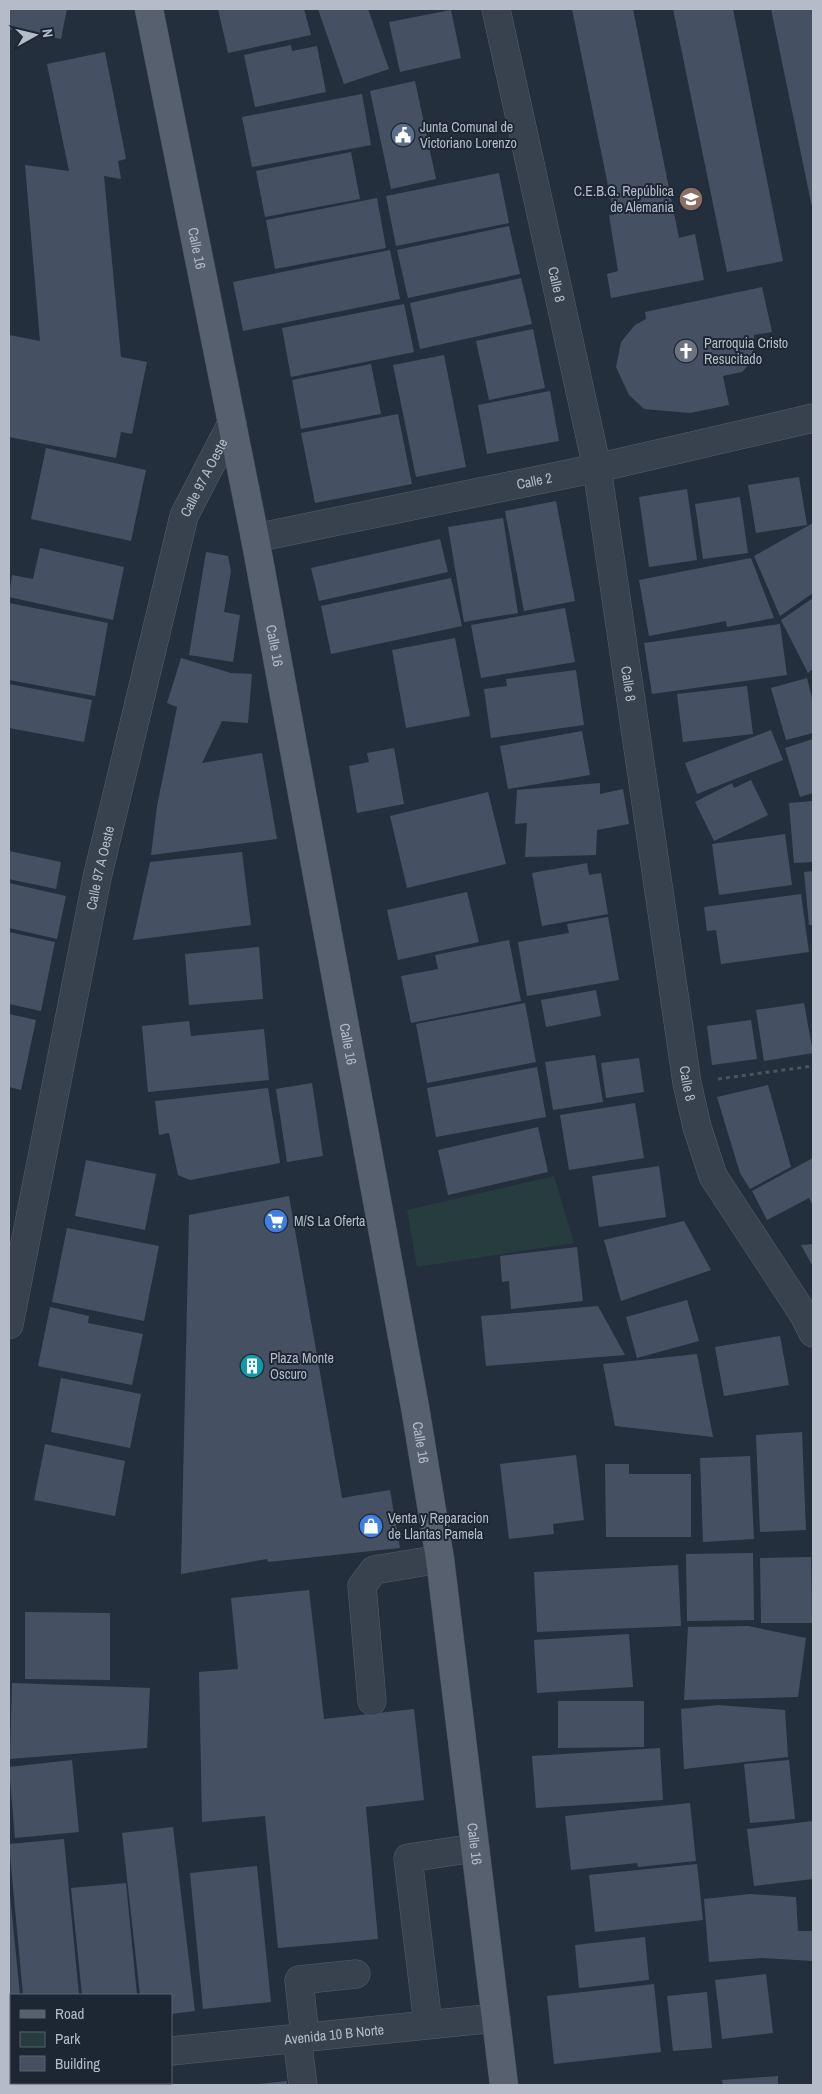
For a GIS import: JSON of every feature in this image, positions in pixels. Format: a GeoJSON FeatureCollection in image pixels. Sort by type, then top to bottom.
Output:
{"type":"FeatureCollection","features":[{"type":"Feature","properties":{"kind":"main road","name":"Calle 16"},"geometry":{"type":"LineString","coordinates":[[149,9],[255,538],[415,1407],[440,1559],[504,2085]]}},
{"type":"Feature","properties":{"kind":"street","name":"Calle 8"},"geometry":{"type":"LineString","coordinates":[[496,9],[597,468],[687,1082],[697,1127],[713,1176],[804,1315],[813,1333]]}},
{"type":"Feature","properties":{"kind":"street","name":"Calle 2"},"geometry":{"type":"LineString","coordinates":[[255,538],[597,468],[813,418]]}},
{"type":"Feature","properties":{"kind":"street","name":"Calle 97 A Oeste"},"geometry":{"type":"LineString","coordinates":[[9,1325],[97,878],[181,526],[184,516],[232,424]]}},
{"type":"Feature","properties":{"kind":"street"},"geometry":{"type":"LineString","coordinates":[[372,1701],[362,1586],[374,1570],[440,1559]]}},
{"type":"Feature","properties":{"kind":"street"},"geometry":{"type":"LineString","coordinates":[[428,2024],[408,1858],[475,1848]]}},
{"type":"Feature","properties":{"kind":"street"},"geometry":{"type":"LineString","coordinates":[[303,2085],[299,1980],[356,1974]]}},
{"type":"Feature","properties":{"kind":"street","name":"Avenida 10 B Norte"},"geometry":{"type":"LineString","coordinates":[[172,2051],[496,2018]]}},
{"type":"Feature","properties":{"kind":"path"},"geometry":{"type":"LineString","coordinates":[[687,1082],[813,1066]]}},
{"type":"Feature","properties":{"kind":"green space"},"geometry":{"type":"Polygon","coordinates":[[[554,1176],[574,1243],[417,1267],[407,1210],[554,1176]]]}},
{"type":"Feature","properties":{"kind":"building"},"geometry":{"type":"Polygon","coordinates":[[[9,9],[67,9],[61,39],[9,29],[9,9]]]}},
{"type":"Feature","properties":{"kind":"building"},"geometry":{"type":"Polygon","coordinates":[[[218,9],[304,9],[311,35],[228,53],[218,9]]]}},
{"type":"Feature","properties":{"kind":"building"},"geometry":{"type":"Polygon","coordinates":[[[318,9],[368,9],[389,69],[344,84],[318,9]]]}},
{"type":"Feature","properties":{"kind":"building"},"geometry":{"type":"Polygon","coordinates":[[[572,9],[633,9],[679,238],[695,234],[704,280],[611,298],[607,274],[618,271],[609,215],[614,215],[572,9]]]}},
{"type":"Feature","properties":{"kind":"building"},"geometry":{"type":"Polygon","coordinates":[[[673,9],[733,9],[783,261],[727,272],[673,9]]]}},
{"type":"Feature","properties":{"kind":"building"},"geometry":{"type":"Polygon","coordinates":[[[771,9],[813,9],[813,207],[812,207],[771,9]]]}},
{"type":"Feature","properties":{"kind":"building"},"geometry":{"type":"Polygon","coordinates":[[[451,10],[461,58],[400,72],[389,22],[451,10]]]}},
{"type":"Feature","properties":{"kind":"building"},"geometry":{"type":"Polygon","coordinates":[[[291,45],[292,51],[317,46],[326,92],[255,107],[244,55],[291,45]]]}},
{"type":"Feature","properties":{"kind":"building"},"geometry":{"type":"Polygon","coordinates":[[[105,52],[126,159],[118,161],[121,179],[104,176],[121,357],[147,362],[132,434],[121,432],[116,458],[9,437],[9,335],[40,341],[25,165],[69,171],[47,64],[105,52]]]}},
{"type":"Feature","properties":{"kind":"building","name":"Junta Comunal de Victoriano Lorenzo"},"geometry":{"type":"Polygon","coordinates":[[[415,81],[436,179],[391,189],[370,91],[415,81]]]}},
{"type":"Feature","properties":{"kind":"building"},"geometry":{"type":"Polygon","coordinates":[[[362,94],[371,145],[252,167],[242,117],[362,94]]]}},
{"type":"Feature","properties":{"kind":"building"},"geometry":{"type":"Polygon","coordinates":[[[351,152],[360,199],[265,217],[256,171],[351,152]]]}},
{"type":"Feature","properties":{"kind":"building"},"geometry":{"type":"Polygon","coordinates":[[[499,173],[509,223],[396,246],[386,196],[499,173]]]}},
{"type":"Feature","properties":{"kind":"building"},"geometry":{"type":"Polygon","coordinates":[[[377,198],[386,248],[275,269],[266,220],[377,198]]]}},
{"type":"Feature","properties":{"kind":"building"},"geometry":{"type":"Polygon","coordinates":[[[509,226],[520,274],[408,298],[397,250],[509,226]]]}},
{"type":"Feature","properties":{"kind":"building"},"geometry":{"type":"Polygon","coordinates":[[[390,250],[400,299],[243,331],[233,282],[390,250]]]}},
{"type":"Feature","properties":{"kind":"building"},"geometry":{"type":"Polygon","coordinates":[[[521,278],[532,324],[420,349],[410,303],[521,278]]]}},
{"type":"Feature","properties":{"kind":"building","name":"Parroquia Cristo Resucitado"},"geometry":{"type":"Polygon","coordinates":[[[762,287],[772,332],[754,335],[753,360],[742,372],[723,376],[729,405],[690,413],[644,409],[629,395],[616,367],[621,342],[635,325],[646,319],[645,312],[762,287]]]}},
{"type":"Feature","properties":{"kind":"building"},"geometry":{"type":"Polygon","coordinates":[[[404,304],[414,352],[291,377],[282,328],[404,304]]]}},
{"type":"Feature","properties":{"kind":"building"},"geometry":{"type":"Polygon","coordinates":[[[533,329],[545,388],[489,400],[476,341],[533,329]]]}},
{"type":"Feature","properties":{"kind":"building"},"geometry":{"type":"Polygon","coordinates":[[[444,355],[466,467],[416,477],[393,365],[444,355]]]}},
{"type":"Feature","properties":{"kind":"building"},"geometry":{"type":"Polygon","coordinates":[[[371,364],[381,414],[301,429],[292,380],[371,364]]]}},
{"type":"Feature","properties":{"kind":"building"},"geometry":{"type":"Polygon","coordinates":[[[550,391],[559,441],[487,454],[478,405],[550,391]]]}},
{"type":"Feature","properties":{"kind":"building"},"geometry":{"type":"Polygon","coordinates":[[[398,414],[412,484],[315,503],[301,433],[398,414]]]}},
{"type":"Feature","properties":{"kind":"building"},"geometry":{"type":"Polygon","coordinates":[[[46,448],[146,470],[131,541],[31,519],[46,448]]]}},
{"type":"Feature","properties":{"kind":"building"},"geometry":{"type":"Polygon","coordinates":[[[799,477],[807,525],[756,533],[748,485],[799,477]]]}},
{"type":"Feature","properties":{"kind":"building"},"geometry":{"type":"Polygon","coordinates":[[[687,489],[697,560],[649,567],[639,497],[687,489]]]}},
{"type":"Feature","properties":{"kind":"building"},"geometry":{"type":"Polygon","coordinates":[[[740,497],[748,553],[703,559],[695,504],[740,497]]]}},
{"type":"Feature","properties":{"kind":"building"},"geometry":{"type":"Polygon","coordinates":[[[556,501],[575,601],[524,611],[505,511],[556,501]]]}},
{"type":"Feature","properties":{"kind":"building"},"geometry":{"type":"Polygon","coordinates":[[[503,518],[518,613],[464,622],[448,527],[503,518]]]}},
{"type":"Feature","properties":{"kind":"building"},"geometry":{"type":"Polygon","coordinates":[[[813,523],[813,593],[780,616],[754,556],[813,523]]]}},
{"type":"Feature","properties":{"kind":"building"},"geometry":{"type":"Polygon","coordinates":[[[440,539],[448,572],[319,601],[311,568],[440,539]]]}},
{"type":"Feature","properties":{"kind":"building"},"geometry":{"type":"Polygon","coordinates":[[[40,548],[124,567],[113,620],[9,597],[12,575],[33,579],[40,548]]]}},
{"type":"Feature","properties":{"kind":"building"},"geometry":{"type":"Polygon","coordinates":[[[206,552],[228,556],[231,571],[224,612],[240,615],[233,662],[189,655],[206,552]]]}},
{"type":"Feature","properties":{"kind":"building"},"geometry":{"type":"Polygon","coordinates":[[[751,558],[774,618],[727,627],[726,621],[649,636],[639,580],[751,558]]]}},
{"type":"Feature","properties":{"kind":"building"},"geometry":{"type":"Polygon","coordinates":[[[451,578],[462,626],[331,654],[321,606],[451,578]]]}},
{"type":"Feature","properties":{"kind":"building"},"geometry":{"type":"Polygon","coordinates":[[[813,598],[813,669],[808,673],[781,620],[813,598]]]}},
{"type":"Feature","properties":{"kind":"building"},"geometry":{"type":"Polygon","coordinates":[[[9,603],[108,623],[95,696],[9,680],[9,603]]]}},
{"type":"Feature","properties":{"kind":"building"},"geometry":{"type":"Polygon","coordinates":[[[565,608],[575,662],[481,678],[471,625],[565,608]]]}},
{"type":"Feature","properties":{"kind":"building"},"geometry":{"type":"Polygon","coordinates":[[[780,624],[787,675],[652,694],[644,643],[780,624]]]}},
{"type":"Feature","properties":{"kind":"building"},"geometry":{"type":"Polygon","coordinates":[[[455,638],[470,716],[406,728],[392,650],[455,638]]]}},
{"type":"Feature","properties":{"kind":"building"},"geometry":{"type":"Polygon","coordinates":[[[181,658],[231,673],[252,674],[248,723],[222,721],[202,763],[262,753],[277,839],[151,855],[157,806],[177,707],[167,703],[181,658]]]}},
{"type":"Feature","properties":{"kind":"building"},"geometry":{"type":"Polygon","coordinates":[[[576,670],[584,725],[491,738],[484,689],[507,686],[506,679],[576,670]]]}},
{"type":"Feature","properties":{"kind":"building"},"geometry":{"type":"Polygon","coordinates":[[[807,678],[813,702],[813,733],[786,740],[771,688],[807,678]]]}},
{"type":"Feature","properties":{"kind":"building"},"geometry":{"type":"Polygon","coordinates":[[[9,684],[92,700],[84,742],[9,728],[9,684]]]}},
{"type":"Feature","properties":{"kind":"building"},"geometry":{"type":"Polygon","coordinates":[[[747,686],[753,734],[683,742],[677,694],[747,686]]]}},
{"type":"Feature","properties":{"kind":"building"},"geometry":{"type":"Polygon","coordinates":[[[771,730],[783,760],[697,794],[685,763],[771,730]]]}},
{"type":"Feature","properties":{"kind":"building"},"geometry":{"type":"Polygon","coordinates":[[[582,731],[590,775],[508,789],[500,746],[582,731]]]}},
{"type":"Feature","properties":{"kind":"building"},"geometry":{"type":"Polygon","coordinates":[[[813,739],[813,793],[800,797],[785,748],[813,739]]]}},
{"type":"Feature","properties":{"kind":"building"},"geometry":{"type":"Polygon","coordinates":[[[394,748],[404,804],[357,813],[349,766],[369,762],[367,753],[394,748]]]}},
{"type":"Feature","properties":{"kind":"building"},"geometry":{"type":"Polygon","coordinates":[[[751,780],[768,815],[714,841],[695,802],[732,783],[734,788],[751,780]]]}},
{"type":"Feature","properties":{"kind":"building"},"geometry":{"type":"Polygon","coordinates":[[[600,783],[600,794],[623,789],[629,824],[597,830],[596,855],[525,857],[527,823],[515,824],[517,790],[600,783]]]}},
{"type":"Feature","properties":{"kind":"building"},"geometry":{"type":"Polygon","coordinates":[[[488,792],[506,864],[407,888],[390,816],[488,792]]]}},
{"type":"Feature","properties":{"kind":"building"},"geometry":{"type":"Polygon","coordinates":[[[813,801],[813,862],[794,863],[789,803],[813,801]]]}},
{"type":"Feature","properties":{"kind":"building"},"geometry":{"type":"Polygon","coordinates":[[[785,834],[792,885],[719,895],[712,844],[785,834]]]}},
{"type":"Feature","properties":{"kind":"building"},"geometry":{"type":"Polygon","coordinates":[[[9,851],[61,862],[56,889],[9,879],[9,851]]]}},
{"type":"Feature","properties":{"kind":"building"},"geometry":{"type":"Polygon","coordinates":[[[242,852],[251,925],[133,940],[150,862],[242,852]]]}},
{"type":"Feature","properties":{"kind":"building"},"geometry":{"type":"Polygon","coordinates":[[[587,863],[589,875],[601,873],[608,914],[542,926],[532,873],[587,863]]]}},
{"type":"Feature","properties":{"kind":"building"},"geometry":{"type":"Polygon","coordinates":[[[813,871],[813,925],[809,925],[804,872],[813,871]]]}},
{"type":"Feature","properties":{"kind":"building"},"geometry":{"type":"Polygon","coordinates":[[[9,883],[66,896],[57,939],[9,928],[9,883]]]}},
{"type":"Feature","properties":{"kind":"building"},"geometry":{"type":"Polygon","coordinates":[[[467,892],[479,942],[398,960],[387,910],[467,892]]]}},
{"type":"Feature","properties":{"kind":"building"},"geometry":{"type":"Polygon","coordinates":[[[801,894],[809,952],[721,964],[716,930],[707,931],[704,907],[801,894]]]}},
{"type":"Feature","properties":{"kind":"building"},"geometry":{"type":"Polygon","coordinates":[[[608,917],[619,980],[527,996],[518,942],[569,933],[567,924],[608,917]]]}},
{"type":"Feature","properties":{"kind":"building"},"geometry":{"type":"Polygon","coordinates":[[[9,932],[55,942],[41,1011],[9,1004],[9,932]]]}},
{"type":"Feature","properties":{"kind":"building"},"geometry":{"type":"Polygon","coordinates":[[[509,940],[521,1001],[411,1023],[401,976],[438,969],[435,955],[509,940]]]}},
{"type":"Feature","properties":{"kind":"building"},"geometry":{"type":"Polygon","coordinates":[[[259,947],[263,999],[189,1005],[185,954],[259,947]]]}},
{"type":"Feature","properties":{"kind":"building"},"geometry":{"type":"Polygon","coordinates":[[[596,990],[601,1016],[546,1027],[541,1000],[596,990]]]}},
{"type":"Feature","properties":{"kind":"building"},"geometry":{"type":"Polygon","coordinates":[[[525,1003],[536,1062],[427,1083],[416,1024],[525,1003]]]}},
{"type":"Feature","properties":{"kind":"building"},"geometry":{"type":"Polygon","coordinates":[[[804,1003],[813,1053],[764,1061],[756,1010],[804,1003]]]}},
{"type":"Feature","properties":{"kind":"building"},"geometry":{"type":"Polygon","coordinates":[[[9,1014],[36,1020],[21,1090],[9,1087],[9,1014]]]}},
{"type":"Feature","properties":{"kind":"building"},"geometry":{"type":"Polygon","coordinates":[[[751,1020],[757,1059],[712,1065],[707,1026],[751,1020]]]}},
{"type":"Feature","properties":{"kind":"building"},"geometry":{"type":"Polygon","coordinates":[[[189,1021],[191,1036],[264,1029],[269,1080],[148,1092],[142,1026],[189,1021]]]}},
{"type":"Feature","properties":{"kind":"building"},"geometry":{"type":"Polygon","coordinates":[[[595,1055],[603,1102],[553,1110],[545,1062],[595,1055]]]}},
{"type":"Feature","properties":{"kind":"building"},"geometry":{"type":"Polygon","coordinates":[[[639,1058],[644,1092],[606,1098],[601,1063],[639,1058]]]}},
{"type":"Feature","properties":{"kind":"building"},"geometry":{"type":"Polygon","coordinates":[[[537,1067],[546,1117],[436,1137],[427,1088],[537,1067]]]}},
{"type":"Feature","properties":{"kind":"building"},"geometry":{"type":"Polygon","coordinates":[[[312,1083],[323,1156],[287,1162],[276,1089],[312,1083]]]}},
{"type":"Feature","properties":{"kind":"building"},"geometry":{"type":"Polygon","coordinates":[[[768,1085],[791,1167],[750,1189],[740,1173],[717,1097],[768,1085]]]}},
{"type":"Feature","properties":{"kind":"building"},"geometry":{"type":"Polygon","coordinates":[[[268,1088],[280,1163],[190,1180],[178,1175],[169,1133],[159,1135],[155,1101],[268,1088]]]}},
{"type":"Feature","properties":{"kind":"building"},"geometry":{"type":"Polygon","coordinates":[[[635,1103],[644,1158],[569,1170],[560,1115],[635,1103]]]}},
{"type":"Feature","properties":{"kind":"building"},"geometry":{"type":"Polygon","coordinates":[[[538,1127],[548,1172],[448,1195],[438,1150],[538,1127]]]}},
{"type":"Feature","properties":{"kind":"building"},"geometry":{"type":"Polygon","coordinates":[[[813,1158],[813,1206],[809,1198],[767,1220],[752,1191],[813,1158]]]}},
{"type":"Feature","properties":{"kind":"building"},"geometry":{"type":"Polygon","coordinates":[[[86,1160],[156,1174],[145,1230],[75,1216],[86,1160]]]}},
{"type":"Feature","properties":{"kind":"building"},"geometry":{"type":"Polygon","coordinates":[[[659,1166],[666,1217],[599,1227],[592,1176],[659,1166]]]}},
{"type":"Feature","properties":{"kind":"building","name":"Plaza Monte Oscuro"},"geometry":{"type":"Polygon","coordinates":[[[289,1196],[342,1498],[390,1490],[400,1548],[268,1562],[267,1559],[181,1574],[189,1215],[289,1196]]]}},
{"type":"Feature","properties":{"kind":"building"},"geometry":{"type":"Polygon","coordinates":[[[684,1221],[711,1270],[621,1301],[604,1240],[684,1221]]]}},
{"type":"Feature","properties":{"kind":"building"},"geometry":{"type":"Polygon","coordinates":[[[67,1228],[159,1246],[144,1321],[52,1302],[67,1228]]]}},
{"type":"Feature","properties":{"kind":"building"},"geometry":{"type":"Polygon","coordinates":[[[813,1244],[813,1267],[801,1245],[813,1244]]]}},
{"type":"Feature","properties":{"kind":"building"},"geometry":{"type":"Polygon","coordinates":[[[577,1247],[583,1301],[511,1309],[509,1281],[502,1282],[500,1256],[577,1247]]]}},
{"type":"Feature","properties":{"kind":"building"},"geometry":{"type":"Polygon","coordinates":[[[687,1300],[699,1341],[637,1358],[626,1317],[687,1300]]]}},
{"type":"Feature","properties":{"kind":"building"},"geometry":{"type":"Polygon","coordinates":[[[598,1306],[625,1355],[486,1366],[481,1316],[598,1306]]]}},
{"type":"Feature","properties":{"kind":"building"},"geometry":{"type":"Polygon","coordinates":[[[50,1307],[89,1316],[88,1323],[143,1334],[132,1385],[38,1366],[50,1307]]]}},
{"type":"Feature","properties":{"kind":"building"},"geometry":{"type":"Polygon","coordinates":[[[780,1336],[789,1385],[724,1396],[715,1347],[780,1336]]]}},
{"type":"Feature","properties":{"kind":"building"},"geometry":{"type":"Polygon","coordinates":[[[697,1354],[713,1437],[615,1426],[603,1364],[697,1354]]]}},
{"type":"Feature","properties":{"kind":"building"},"geometry":{"type":"Polygon","coordinates":[[[61,1378],[141,1394],[130,1448],[51,1432],[61,1378]]]}},
{"type":"Feature","properties":{"kind":"building"},"geometry":{"type":"Polygon","coordinates":[[[802,1432],[806,1530],[760,1532],[756,1435],[802,1432]]]}},
{"type":"Feature","properties":{"kind":"building"},"geometry":{"type":"Polygon","coordinates":[[[45,1444],[125,1461],[115,1516],[34,1500],[45,1444]]]}},
{"type":"Feature","properties":{"kind":"building"},"geometry":{"type":"Polygon","coordinates":[[[576,1455],[584,1520],[553,1524],[554,1534],[509,1539],[500,1464],[576,1455]]]}},
{"type":"Feature","properties":{"kind":"building"},"geometry":{"type":"Polygon","coordinates":[[[750,1456],[754,1539],[703,1542],[700,1458],[750,1456]]]}},
{"type":"Feature","properties":{"kind":"building"},"geometry":{"type":"Polygon","coordinates":[[[605,1464],[629,1464],[629,1474],[691,1474],[691,1537],[606,1537],[605,1464]]]}},
{"type":"Feature","properties":{"kind":"building"},"geometry":{"type":"Polygon","coordinates":[[[753,1553],[754,1620],[687,1621],[686,1554],[753,1553]]]}},
{"type":"Feature","properties":{"kind":"building"},"geometry":{"type":"Polygon","coordinates":[[[811,1557],[812,1623],[761,1623],[760,1558],[811,1557]]]}},
{"type":"Feature","properties":{"kind":"building"},"geometry":{"type":"Polygon","coordinates":[[[678,1565],[681,1626],[537,1632],[534,1572],[678,1565]]]}},
{"type":"Feature","properties":{"kind":"building"},"geometry":{"type":"Polygon","coordinates":[[[309,1590],[324,1719],[414,1709],[424,1800],[366,1807],[378,1939],[278,1948],[265,1816],[202,1822],[199,1672],[238,1669],[231,1598],[309,1590]]]}},
{"type":"Feature","properties":{"kind":"building"},"geometry":{"type":"Polygon","coordinates":[[[25,1612],[110,1613],[110,1680],[25,1679],[25,1612]]]}},
{"type":"Feature","properties":{"kind":"building"},"geometry":{"type":"Polygon","coordinates":[[[748,1626],[806,1638],[798,1697],[684,1700],[688,1627],[748,1626]]]}},
{"type":"Feature","properties":{"kind":"building"},"geometry":{"type":"Polygon","coordinates":[[[629,1634],[633,1687],[537,1693],[534,1640],[629,1634]]]}},
{"type":"Feature","properties":{"kind":"building"},"geometry":{"type":"Polygon","coordinates":[[[12,1683],[150,1688],[147,1748],[10,1759],[12,1683]]]}},
{"type":"Feature","properties":{"kind":"building"},"geometry":{"type":"Polygon","coordinates":[[[558,1701],[644,1701],[644,1747],[558,1748],[558,1701]]]}},
{"type":"Feature","properties":{"kind":"building"},"geometry":{"type":"Polygon","coordinates":[[[718,1705],[785,1710],[788,1757],[684,1769],[681,1709],[718,1705]]]}},
{"type":"Feature","properties":{"kind":"building"},"geometry":{"type":"Polygon","coordinates":[[[660,1748],[663,1800],[536,1808],[532,1756],[660,1748]]]}},
{"type":"Feature","properties":{"kind":"building"},"geometry":{"type":"Polygon","coordinates":[[[72,1760],[79,1832],[15,1838],[9,1767],[72,1760]]]}},
{"type":"Feature","properties":{"kind":"building"},"geometry":{"type":"Polygon","coordinates":[[[789,1760],[795,1819],[750,1823],[744,1764],[789,1760]]]}},
{"type":"Feature","properties":{"kind":"building"},"geometry":{"type":"Polygon","coordinates":[[[690,1803],[696,1861],[638,1867],[637,1863],[571,1870],[565,1816],[690,1803]]]}},
{"type":"Feature","properties":{"kind":"building"},"geometry":{"type":"Polygon","coordinates":[[[813,1821],[813,1879],[754,1886],[747,1829],[813,1821]]]}},
{"type":"Feature","properties":{"kind":"building"},"geometry":{"type":"Polygon","coordinates":[[[173,1827],[195,2011],[172,2014],[172,1994],[140,1994],[122,1833],[173,1827]]]}},
{"type":"Feature","properties":{"kind":"building"},"geometry":{"type":"Polygon","coordinates":[[[64,1839],[79,1994],[23,1994],[9,1844],[64,1839]]]}},
{"type":"Feature","properties":{"kind":"building"},"geometry":{"type":"Polygon","coordinates":[[[697,1864],[703,1920],[595,1932],[589,1875],[697,1864]]]}},
{"type":"Feature","properties":{"kind":"building"},"geometry":{"type":"Polygon","coordinates":[[[257,1866],[271,2002],[203,2009],[190,1873],[257,1866]]]}},
{"type":"Feature","properties":{"kind":"building"},"geometry":{"type":"Polygon","coordinates":[[[126,1883],[137,1994],[82,1994],[71,1888],[126,1883]]]}},
{"type":"Feature","properties":{"kind":"building"},"geometry":{"type":"Polygon","coordinates":[[[9,1885],[20,1994],[10,1994],[9,2032],[9,1885]]]}},
{"type":"Feature","properties":{"kind":"building"},"geometry":{"type":"Polygon","coordinates":[[[750,1894],[796,1897],[798,1931],[813,1931],[813,1961],[761,1958],[709,1962],[704,1899],[750,1894]]]}},
{"type":"Feature","properties":{"kind":"building"},"geometry":{"type":"Polygon","coordinates":[[[645,1937],[649,1980],[579,1988],[575,1945],[645,1937]]]}},
{"type":"Feature","properties":{"kind":"building"},"geometry":{"type":"Polygon","coordinates":[[[766,1974],[773,2033],[722,2039],[715,1980],[766,1974]]]}},
{"type":"Feature","properties":{"kind":"building"},"geometry":{"type":"Polygon","coordinates":[[[654,1984],[661,2052],[554,2064],[547,1996],[654,1984]]]}},
{"type":"Feature","properties":{"kind":"building"},"geometry":{"type":"Polygon","coordinates":[[[707,1992],[712,2048],[673,2051],[667,1996],[707,1992]]]}},
{"type":"Feature","properties":{"kind":"building"},"geometry":{"type":"Polygon","coordinates":[[[778,2076],[778,2085],[723,2085],[722,2080],[778,2076]]]}},
{"type":"Feature","properties":{"kind":"building"},"geometry":{"type":"Polygon","coordinates":[[[287,2081],[287,2085],[259,2085],[259,2084],[287,2081]]]}},
{"type":"Feature","properties":{"kind":"place","name":"Junta Comunal de Victoriano Lorenzo"},"geometry":{"type":"Point","coordinates":[403,135]}},
{"type":"Feature","properties":{"kind":"place","name":"C.E.B.G. República de Alemania"},"geometry":{"type":"Point","coordinates":[691,199]}},
{"type":"Feature","properties":{"kind":"place","name":"Parroquia Cristo Resucitado"},"geometry":{"type":"Point","coordinates":[686,351]}},
{"type":"Feature","properties":{"kind":"place","name":"M/S La Oferta"},"geometry":{"type":"Point","coordinates":[276,1221]}},
{"type":"Feature","properties":{"kind":"place","name":"Plaza Monte Oscuro"},"geometry":{"type":"Point","coordinates":[252,1366]}},
{"type":"Feature","properties":{"kind":"place","name":"Venta y Reparacion de Llantas Pamela"},"geometry":{"type":"Point","coordinates":[371,1526]}}]}
